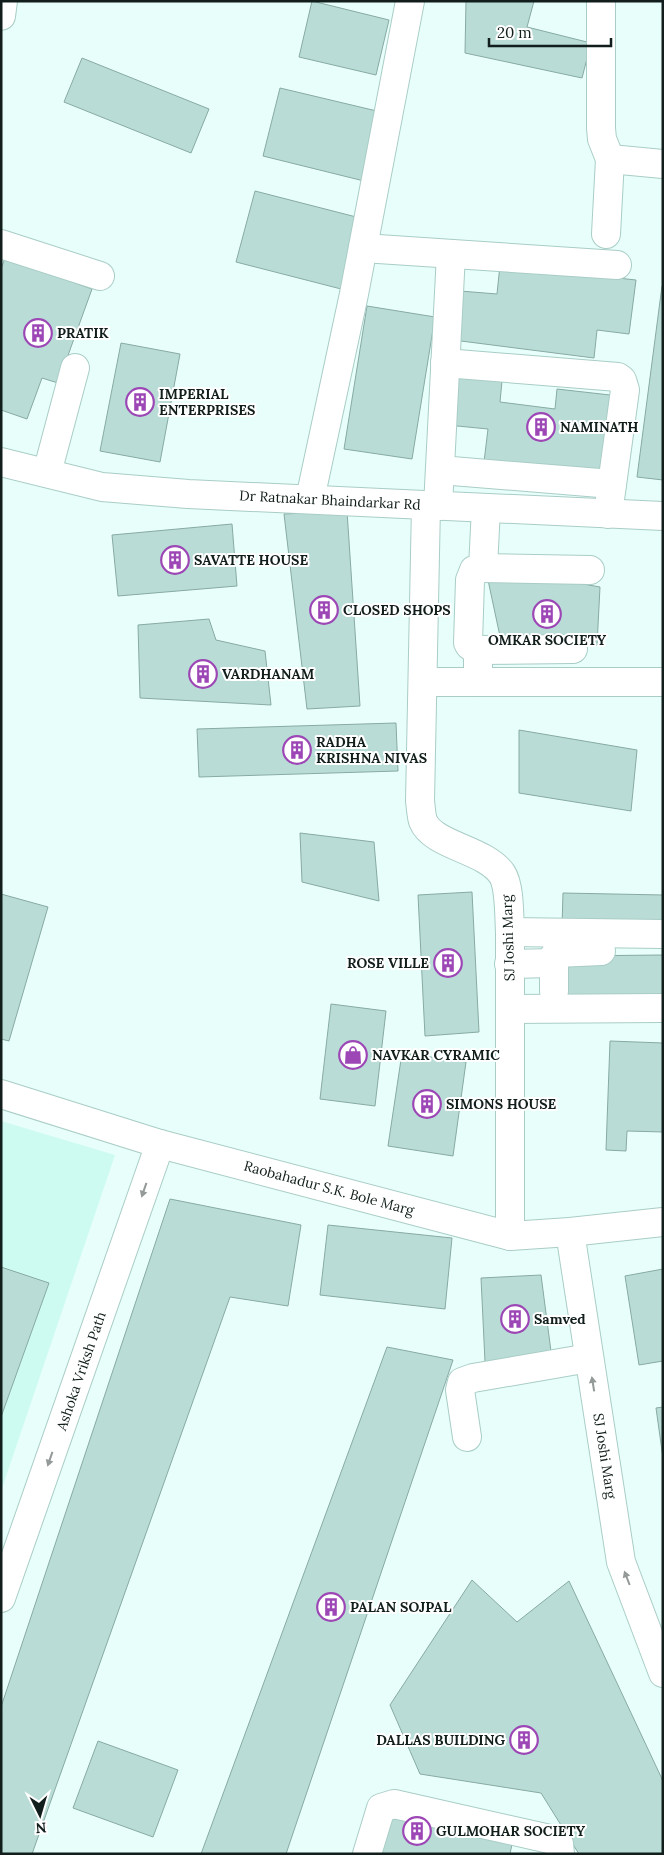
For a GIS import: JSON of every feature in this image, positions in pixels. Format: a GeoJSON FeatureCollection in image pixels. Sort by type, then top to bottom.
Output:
{"type":"FeatureCollection","features":[{"type":"Feature","properties":{"kind":"street"},"geometry":{"type":"LineString","coordinates":[[1,16],[3,1]]}},
{"type":"Feature","properties":{"kind":"street"},"geometry":{"type":"LineString","coordinates":[[310,499],[363,248],[410,1]]}},
{"type":"Feature","properties":{"kind":"street"},"geometry":{"type":"LineString","coordinates":[[601,1],[601,128],[602,139],[610,159],[606,234]]}},
{"type":"Feature","properties":{"kind":"street"},"geometry":{"type":"LineString","coordinates":[[610,159],[663,164]]}},
{"type":"Feature","properties":{"kind":"street"},"geometry":{"type":"LineString","coordinates":[[1,244],[100,276]]}},
{"type":"Feature","properties":{"kind":"street"},"geometry":{"type":"LineString","coordinates":[[363,248],[617,265]]}},
{"type":"Feature","properties":{"kind":"street","name":"SJ Joshi Marg"},"geometry":{"type":"LineString","coordinates":[[451,254],[440,470],[432,506],[423,682],[420,801],[423,821],[432,834],[487,860],[502,875],[506,890],[510,932],[510,1236]]}},
{"type":"Feature","properties":{"kind":"street"},"geometry":{"type":"LineString","coordinates":[[445,362],[618,377],[622,380],[625,390],[608,514]]}},
{"type":"Feature","properties":{"kind":"street"},"geometry":{"type":"LineString","coordinates":[[48,473],[75,368]]}},
{"type":"Feature","properties":{"kind":"street","name":"Dr Ratnakar Bhaindarkar Rd"},"geometry":{"type":"LineString","coordinates":[[1,462],[102,487],[188,494],[663,516]]}},
{"type":"Feature","properties":{"kind":"street"},"geometry":{"type":"LineString","coordinates":[[440,470],[612,484]]}},
{"type":"Feature","properties":{"kind":"street"},"geometry":{"type":"LineString","coordinates":[[483,568],[486,508]]}},
{"type":"Feature","properties":{"kind":"street"},"geometry":{"type":"LineString","coordinates":[[573,649],[478,650],[470,646],[468,643],[470,580],[474,570],[483,568],[590,570]]}},
{"type":"Feature","properties":{"kind":"street"},"geometry":{"type":"LineString","coordinates":[[478,650],[478,682]]}},
{"type":"Feature","properties":{"kind":"street"},"geometry":{"type":"LineString","coordinates":[[423,682],[663,682]]}},
{"type":"Feature","properties":{"kind":"street"},"geometry":{"type":"LineString","coordinates":[[510,932],[663,934]]}},
{"type":"Feature","properties":{"kind":"street"},"geometry":{"type":"LineString","coordinates":[[554,991],[554,956],[558,952],[663,948]]}},
{"type":"Feature","properties":{"kind":"street"},"geometry":{"type":"LineString","coordinates":[[510,964],[554,963]]}},
{"type":"Feature","properties":{"kind":"street"},"geometry":{"type":"LineString","coordinates":[[510,1009],[663,1008]]}},
{"type":"Feature","properties":{"kind":"street","name":"Raobahadur S.K. Bole Marg"},"geometry":{"type":"LineString","coordinates":[[1,1094],[160,1144],[510,1236],[663,1222]]}},
{"type":"Feature","properties":{"kind":"street","name":"Ashoka Vriksh Path"},"geometry":{"type":"LineString","coordinates":[[1,1598],[160,1144]]}},
{"type":"Feature","properties":{"kind":"street","name":"SJ Joshi Marg"},"geometry":{"type":"LineString","coordinates":[[570,1232],[621,1562],[652,1614],[663,1673]]}},
{"type":"Feature","properties":{"kind":"street"},"geometry":{"type":"LineString","coordinates":[[467,1437],[460,1390],[462,1382],[473,1378],[589,1358]]}},
{"type":"Feature","properties":{"kind":"street"},"geometry":{"type":"LineString","coordinates":[[367,1854],[381,1808],[394,1804],[554,1840],[559,1844],[560,1854]]}},
{"type":"Feature","properties":{"kind":"shaded area"},"geometry":{"type":"Polygon","coordinates":[[[1,1121],[115,1155],[1,1491],[1,1121]]]}},
{"type":"Feature","properties":{"kind":"building"},"geometry":{"type":"Polygon","coordinates":[[[312,1],[389,20],[376,75],[299,57],[312,1]]]}},
{"type":"Feature","properties":{"kind":"building"},"geometry":{"type":"Polygon","coordinates":[[[466,1],[534,1],[527,27],[591,43],[582,78],[465,53],[466,1]]]}},
{"type":"Feature","properties":{"kind":"building"},"geometry":{"type":"Polygon","coordinates":[[[82,58],[209,109],[191,153],[64,102],[82,58]]]}},
{"type":"Feature","properties":{"kind":"building"},"geometry":{"type":"Polygon","coordinates":[[[280,88],[381,112],[364,181],[263,156],[280,88]]]}},
{"type":"Feature","properties":{"kind":"building"},"geometry":{"type":"Polygon","coordinates":[[[255,191],[364,219],[345,290],[236,262],[255,191]]]}},
{"type":"Feature","properties":{"kind":"building","name":"PRATIK"},"geometry":{"type":"Polygon","coordinates":[[[5,258],[92,289],[58,383],[42,378],[27,419],[1,410],[1,269],[5,258]]]}},
{"type":"Feature","properties":{"kind":"building"},"geometry":{"type":"Polygon","coordinates":[[[500,265],[636,280],[629,334],[597,330],[594,358],[453,340],[460,291],[497,294],[500,265]]]}},
{"type":"Feature","properties":{"kind":"building"},"geometry":{"type":"Polygon","coordinates":[[[663,286],[663,480],[637,477],[663,286]]]}},
{"type":"Feature","properties":{"kind":"building"},"geometry":{"type":"Polygon","coordinates":[[[367,306],[435,317],[412,459],[344,449],[367,306]]]}},
{"type":"Feature","properties":{"kind":"building","name":"IMPERIAL ENTERPRISES"},"geometry":{"type":"Polygon","coordinates":[[[121,343],[180,354],[160,462],[100,451],[121,343]]]}},
{"type":"Feature","properties":{"kind":"building","name":"NAMINATH"},"geometry":{"type":"Polygon","coordinates":[[[453,375],[502,381],[500,402],[555,409],[557,389],[619,396],[609,477],[484,462],[488,429],[447,425],[453,375]]]}},
{"type":"Feature","properties":{"kind":"building","name":"CLOSED SHOPS"},"geometry":{"type":"Polygon","coordinates":[[[347,511],[360,706],[307,709],[284,514],[347,511]]]}},
{"type":"Feature","properties":{"kind":"building","name":"SAVATTE HOUSE"},"geometry":{"type":"Polygon","coordinates":[[[232,524],[237,586],[118,596],[112,535],[232,524]]]}},
{"type":"Feature","properties":{"kind":"building","name":"OMKAR SOCIETY"},"geometry":{"type":"Polygon","coordinates":[[[539,576],[600,587],[597,645],[501,641],[488,580],[539,576]]]}},
{"type":"Feature","properties":{"kind":"building","name":"VARDHANAM"},"geometry":{"type":"Polygon","coordinates":[[[209,619],[216,640],[265,651],[271,705],[140,698],[138,625],[209,619]]]}},
{"type":"Feature","properties":{"kind":"building","name":"RADHA KRISHNA NIVAS"},"geometry":{"type":"Polygon","coordinates":[[[396,723],[398,771],[199,777],[197,729],[396,723]]]}},
{"type":"Feature","properties":{"kind":"building"},"geometry":{"type":"Polygon","coordinates":[[[519,730],[637,750],[631,811],[519,793],[519,730]]]}},
{"type":"Feature","properties":{"kind":"building"},"geometry":{"type":"Polygon","coordinates":[[[300,833],[374,842],[379,901],[302,882],[300,833]]]}},
{"type":"Feature","properties":{"kind":"building","name":"ROSE VILLE"},"geometry":{"type":"Polygon","coordinates":[[[472,892],[479,1032],[425,1036],[418,895],[472,892]]]}},
{"type":"Feature","properties":{"kind":"building"},"geometry":{"type":"Polygon","coordinates":[[[563,893],[663,895],[663,930],[562,927],[563,893]]]}},
{"type":"Feature","properties":{"kind":"building"},"geometry":{"type":"Polygon","coordinates":[[[1,894],[48,907],[9,1041],[1,1039],[1,894]]]}},
{"type":"Feature","properties":{"kind":"building"},"geometry":{"type":"Polygon","coordinates":[[[663,955],[663,996],[564,996],[564,956],[663,955]]]}},
{"type":"Feature","properties":{"kind":"building","name":"NAVKAR CYRAMIC"},"geometry":{"type":"Polygon","coordinates":[[[331,1004],[386,1011],[375,1106],[320,1099],[331,1004]]]}},
{"type":"Feature","properties":{"kind":"building"},"geometry":{"type":"Polygon","coordinates":[[[610,1041],[663,1043],[663,1132],[627,1131],[626,1151],[606,1150],[610,1041]]]}},
{"type":"Feature","properties":{"kind":"building","name":"SIMONS HOUSE"},"geometry":{"type":"Polygon","coordinates":[[[402,1053],[466,1062],[453,1156],[388,1146],[402,1053]]]}},
{"type":"Feature","properties":{"kind":"building"},"geometry":{"type":"Polygon","coordinates":[[[170,1199],[301,1225],[288,1306],[230,1297],[32,1854],[1,1854],[1,1707],[170,1199]]]}},
{"type":"Feature","properties":{"kind":"building"},"geometry":{"type":"Polygon","coordinates":[[[328,1225],[452,1238],[445,1309],[320,1295],[328,1225]]]}},
{"type":"Feature","properties":{"kind":"building"},"geometry":{"type":"Polygon","coordinates":[[[1,1267],[49,1283],[1,1417],[1,1267]]]}},
{"type":"Feature","properties":{"kind":"building"},"geometry":{"type":"Polygon","coordinates":[[[663,1269],[663,1361],[639,1365],[625,1276],[663,1269]]]}},
{"type":"Feature","properties":{"kind":"building","name":"Samved"},"geometry":{"type":"Polygon","coordinates":[[[541,1275],[552,1359],[485,1362],[481,1278],[541,1275]]]}},
{"type":"Feature","properties":{"kind":"building","name":"PALAN SOJPAL"},"geometry":{"type":"Polygon","coordinates":[[[387,1347],[453,1360],[286,1854],[201,1854],[387,1347]]]}},
{"type":"Feature","properties":{"kind":"building"},"geometry":{"type":"Polygon","coordinates":[[[663,1407],[663,1458],[656,1408],[663,1407]]]}},
{"type":"Feature","properties":{"kind":"building","name":"DALLAS BUILDING"},"geometry":{"type":"Polygon","coordinates":[[[472,1580],[517,1622],[569,1581],[663,1781],[663,1854],[579,1854],[541,1793],[420,1774],[390,1705],[472,1580]]]}},
{"type":"Feature","properties":{"kind":"building"},"geometry":{"type":"Polygon","coordinates":[[[98,1741],[178,1770],[153,1837],[73,1808],[98,1741]]]}},
{"type":"Feature","properties":{"kind":"building","name":"GULMOHAR SOCIETY"},"geometry":{"type":"Polygon","coordinates":[[[388,1817],[512,1844],[510,1854],[380,1854],[388,1817]]]}},
{"type":"Feature","properties":{"kind":"place","name":"PRATIK"},"geometry":{"type":"Point","coordinates":[38,333]}},
{"type":"Feature","properties":{"kind":"place","name":"IMPERIAL ENTERPRISES"},"geometry":{"type":"Point","coordinates":[140,402]}},
{"type":"Feature","properties":{"kind":"place","name":"NAMINATH"},"geometry":{"type":"Point","coordinates":[541,427]}},
{"type":"Feature","properties":{"kind":"place","name":"SAVATTE HOUSE"},"geometry":{"type":"Point","coordinates":[175,560]}},
{"type":"Feature","properties":{"kind":"place","name":"CLOSED SHOPS"},"geometry":{"type":"Point","coordinates":[324,610]}},
{"type":"Feature","properties":{"kind":"place","name":"OMKAR SOCIETY"},"geometry":{"type":"Point","coordinates":[547,614]}},
{"type":"Feature","properties":{"kind":"place","name":"VARDHANAM"},"geometry":{"type":"Point","coordinates":[203,674]}},
{"type":"Feature","properties":{"kind":"place","name":"RADHA KRISHNA NIVAS"},"geometry":{"type":"Point","coordinates":[297,750]}},
{"type":"Feature","properties":{"kind":"place","name":"ROSE VILLE"},"geometry":{"type":"Point","coordinates":[448,963]}},
{"type":"Feature","properties":{"kind":"place","name":"NAVKAR CYRAMIC"},"geometry":{"type":"Point","coordinates":[353,1055]}},
{"type":"Feature","properties":{"kind":"place","name":"SIMONS HOUSE"},"geometry":{"type":"Point","coordinates":[427,1104]}},
{"type":"Feature","properties":{"kind":"place","name":"Samved"},"geometry":{"type":"Point","coordinates":[515,1319]}},
{"type":"Feature","properties":{"kind":"place","name":"PALAN SOJPAL"},"geometry":{"type":"Point","coordinates":[331,1607]}},
{"type":"Feature","properties":{"kind":"place","name":"DALLAS BUILDING"},"geometry":{"type":"Point","coordinates":[524,1740]}},
{"type":"Feature","properties":{"kind":"place","name":"GULMOHAR SOCIETY"},"geometry":{"type":"Point","coordinates":[417,1831]}}]}
